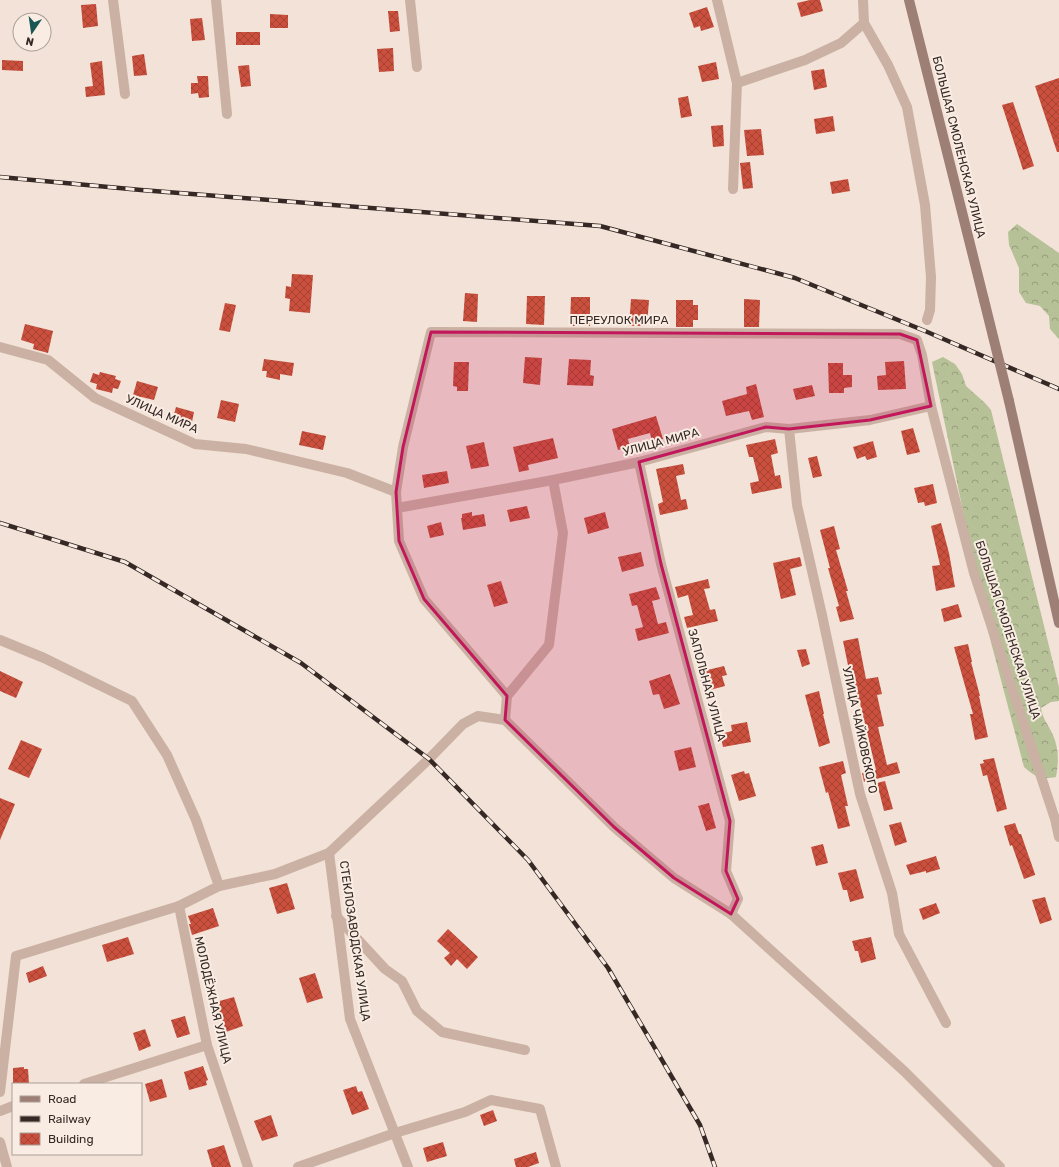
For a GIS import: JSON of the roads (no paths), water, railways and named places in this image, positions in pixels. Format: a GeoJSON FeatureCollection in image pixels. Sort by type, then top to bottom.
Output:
{"type":"FeatureCollection","features":[{"type":"Feature","properties":{"kind":"main road","name":"БОЛЬШАЯ СМОЛЕНСКАЯ УЛИЦА"},"geometry":{"type":"LineString","coordinates":[[910,0],[1009,401],[1059,623]]}},
{"type":"Feature","properties":{"kind":"street"},"geometry":{"type":"LineString","coordinates":[[113,0],[125,94]]}},
{"type":"Feature","properties":{"kind":"street"},"geometry":{"type":"LineString","coordinates":[[216,0],[227,114]]}},
{"type":"Feature","properties":{"kind":"street"},"geometry":{"type":"LineString","coordinates":[[410,0],[417,67]]}},
{"type":"Feature","properties":{"kind":"street"},"geometry":{"type":"LineString","coordinates":[[717,0],[737,84],[733,189]]}},
{"type":"Feature","properties":{"kind":"street"},"geometry":{"type":"LineString","coordinates":[[864,0],[864,23],[888,65],[907,107],[925,205],[931,277],[930,310],[927,320]]}},
{"type":"Feature","properties":{"kind":"street"},"geometry":{"type":"LineString","coordinates":[[737,84],[805,60],[841,43],[864,23]]}},
{"type":"Feature","properties":{"kind":"street","name":"ПЕРЕУЛОК МИРА"},"geometry":{"type":"LineString","coordinates":[[506,696],[424,599],[399,540],[396,492],[403,447],[431,332],[900,334],[917,340],[922,354],[931,406]]}},
{"type":"Feature","properties":{"kind":"street","name":"УЛИЦА МИРА"},"geometry":{"type":"LineString","coordinates":[[0,347],[48,360],[95,398],[195,444],[253,450],[347,473],[396,492]]}},
{"type":"Feature","properties":{"kind":"street","name":"УЛИЦА МИРА"},"geometry":{"type":"LineString","coordinates":[[397,508],[554,480],[639,462],[766,427],[789,429],[870,420],[931,406]]}},
{"type":"Feature","properties":{"kind":"street","name":"БОЛЬШАЯ СМОЛЕНСКАЯ УЛИЦА"},"geometry":{"type":"LineString","coordinates":[[931,406],[974,573],[1053,812],[1059,837]]}},
{"type":"Feature","properties":{"kind":"street","name":"УЛИЦА ЧАЙКОВСКОГО"},"geometry":{"type":"LineString","coordinates":[[789,429],[797,505],[824,622],[860,794],[892,893],[899,934],[946,1023]]}},
{"type":"Feature","properties":{"kind":"street","name":"ЗАПОЛЬНАЯ УЛИЦА"},"geometry":{"type":"LineString","coordinates":[[639,462],[661,564],[730,821],[726,871],[738,899],[731,914]]}},
{"type":"Feature","properties":{"kind":"street"},"geometry":{"type":"LineString","coordinates":[[505,720],[506,696],[549,645],[562,533],[554,480]]}},
{"type":"Feature","properties":{"kind":"street"},"geometry":{"type":"LineString","coordinates":[[0,640],[44,658],[132,701],[167,755],[196,820],[219,886]]}},
{"type":"Feature","properties":{"kind":"street"},"geometry":{"type":"LineString","coordinates":[[0,1092],[16,956],[179,906],[219,886],[276,874],[329,853],[429,759],[463,724],[478,716],[505,720],[614,827],[674,878],[731,914],[904,1071],[1000,1167]]}},
{"type":"Feature","properties":{"kind":"street","name":"СТЕКЛОЗАВОДСКАЯ УЛИЦА"},"geometry":{"type":"LineString","coordinates":[[329,853],[350,1019],[408,1167]]}},
{"type":"Feature","properties":{"kind":"street","name":"МОЛОДЁЖНАЯ УЛИЦА"},"geometry":{"type":"LineString","coordinates":[[179,906],[208,1045],[248,1167]]}},
{"type":"Feature","properties":{"kind":"street"},"geometry":{"type":"LineString","coordinates":[[336,916],[385,969],[402,981],[417,1011],[442,1032],[525,1050]]}},
{"type":"Feature","properties":{"kind":"street"},"geometry":{"type":"LineString","coordinates":[[87,1083],[208,1045]]}},
{"type":"Feature","properties":{"kind":"street"},"geometry":{"type":"LineString","coordinates":[[298,1167],[395,1133],[465,1112],[492,1100],[540,1109],[556,1167]]}},
{"type":"Feature","properties":{"kind":"street"},"geometry":{"type":"LineString","coordinates":[[0,1111],[12,1106]]}},
{"type":"Feature","properties":{"kind":"street"},"geometry":{"type":"LineString","coordinates":[[0,1142],[7,1167]]}},
{"type":"Feature","properties":{"kind":"railway"},"geometry":{"type":"LineString","coordinates":[[0,177],[141,190],[600,226],[795,278],[925,331],[1059,389]]}},
{"type":"Feature","properties":{"kind":"railway"},"geometry":{"type":"LineString","coordinates":[[0,523],[125,562],[301,663],[429,759],[528,860],[608,968],[700,1125],[715,1167]]}}]}
